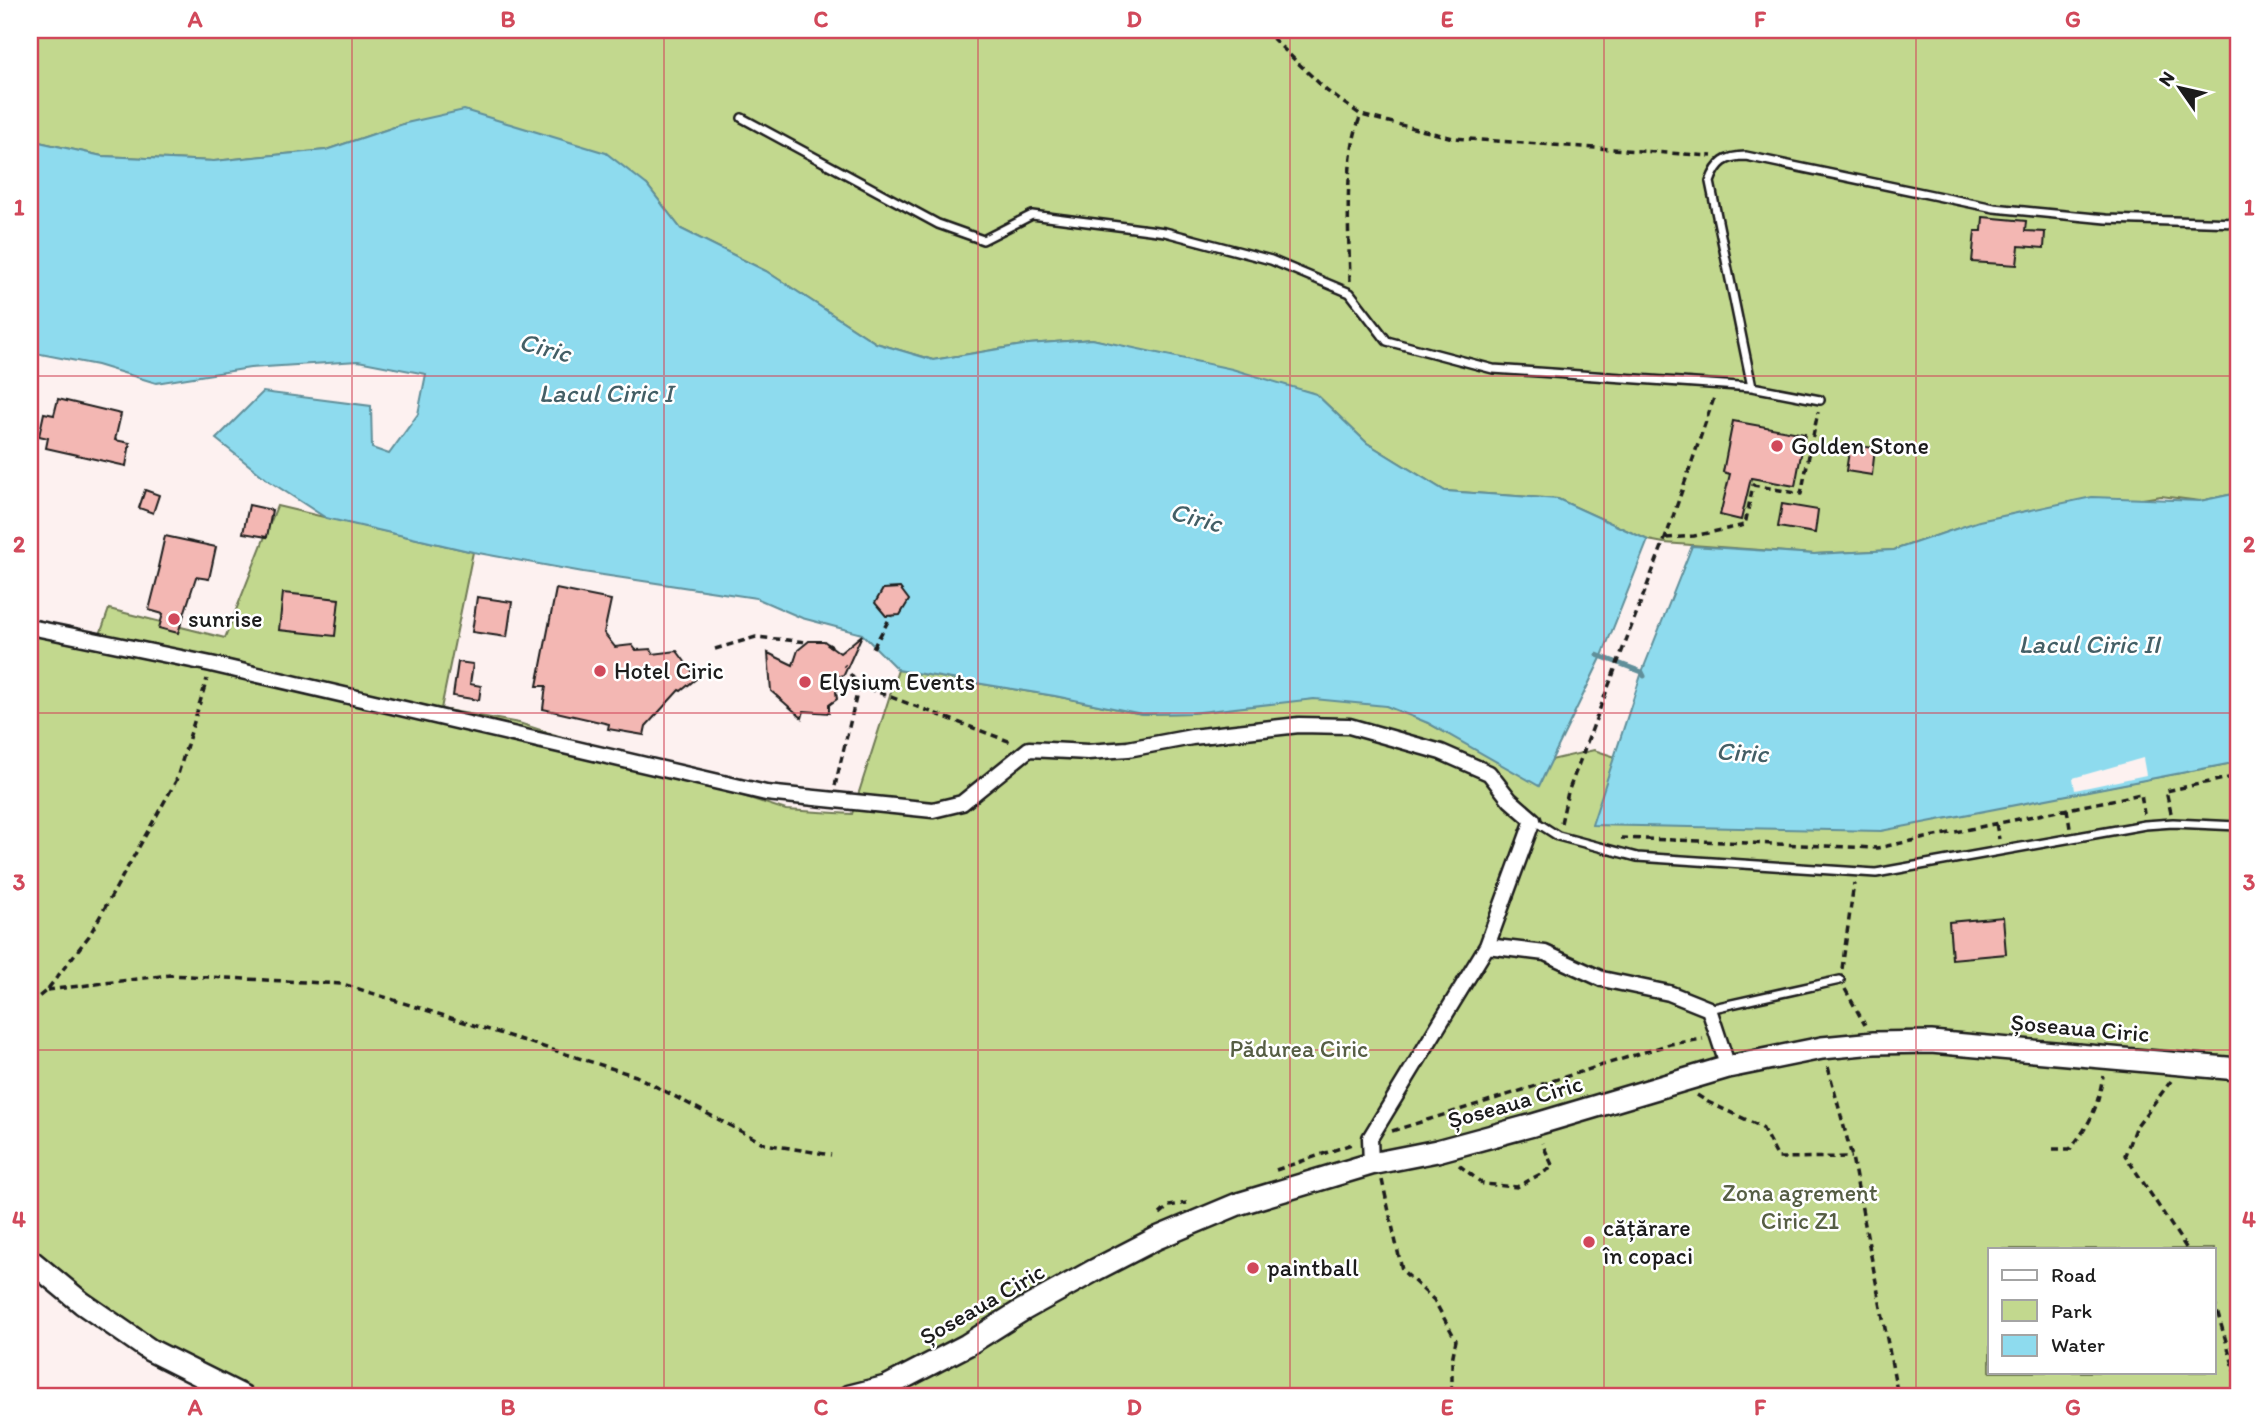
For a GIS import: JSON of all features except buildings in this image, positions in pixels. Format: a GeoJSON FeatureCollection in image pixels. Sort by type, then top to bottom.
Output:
{"type":"FeatureCollection","features":[{"type":"Feature","properties":{"kind":"main road","name":"Șoseaua Ciric"},"geometry":{"type":"LineString","coordinates":[[850,1396],[886,1387],[967,1345],[1094,1270],[1157,1238],[1238,1204],[1371,1164],[1533,1125],[1728,1067],[1822,1048],[1874,1043],[1931,1042],[2238,1069]]}},
{"type":"Feature","properties":{"kind":"main road"},"geometry":{"type":"LineString","coordinates":[[30,1260],[82,1303],[150,1350],[242,1396]]}},
{"type":"Feature","properties":{"kind":"street"},"geometry":{"type":"LineString","coordinates":[[30,627],[211,664],[766,793],[933,810],[962,803],[1030,749],[1088,752],[1115,750],[1299,724],[1349,726],[1441,752],[1489,773],[1510,800],[1534,820],[1487,946],[1370,1138],[1371,1164]]}},
{"type":"Feature","properties":{"kind":"street"},"geometry":{"type":"LineString","coordinates":[[1487,946],[1545,953],[1602,979],[1669,993],[1709,1009],[1728,1067]]}},
{"type":"Feature","properties":{"kind":"lane"},"geometry":{"type":"LineString","coordinates":[[742,118],[937,224],[983,240],[1032,215],[1166,232],[1270,260],[1350,293],[1387,341],[1493,369],[1719,383],[1820,400]]}},
{"type":"Feature","properties":{"kind":"lane"},"geometry":{"type":"LineString","coordinates":[[1752,387],[1710,182],[1721,161],[1731,156],[1746,156],[1994,208],[2106,219],[2238,223]]}},
{"type":"Feature","properties":{"kind":"lane"},"geometry":{"type":"LineString","coordinates":[[1534,820],[1558,836],[1637,858],[1856,873],[1876,873],[2145,825],[2173,823],[2238,826]]}},
{"type":"Feature","properties":{"kind":"lane"},"geometry":{"type":"LineString","coordinates":[[1709,1009],[1840,980]]}},
{"type":"Feature","properties":{"kind":"path"},"geometry":{"type":"LineString","coordinates":[[1264,30],[1327,91],[1361,115],[1453,138],[1711,155],[1721,161]]}},
{"type":"Feature","properties":{"kind":"path"},"geometry":{"type":"LineString","coordinates":[[1350,293],[1351,155],[1354,132],[1361,115]]}},
{"type":"Feature","properties":{"kind":"path"},"geometry":{"type":"LineString","coordinates":[[1558,836],[1568,792],[1665,540],[1719,383]]}},
{"type":"Feature","properties":{"kind":"path"},"geometry":{"type":"LineString","coordinates":[[1665,540],[1745,525],[1753,485],[1801,494],[1818,415]]}},
{"type":"Feature","properties":{"kind":"path"},"geometry":{"type":"LineString","coordinates":[[873,648],[891,616]]}},
{"type":"Feature","properties":{"kind":"path"},"geometry":{"type":"LineString","coordinates":[[715,649],[756,637],[808,642]]}},
{"type":"Feature","properties":{"kind":"path"},"geometry":{"type":"LineString","coordinates":[[827,643],[832,647]]}},
{"type":"Feature","properties":{"kind":"path"},"geometry":{"type":"LineString","coordinates":[[30,1003],[47,990],[89,936],[176,781],[211,664]]}},
{"type":"Feature","properties":{"kind":"path"},"geometry":{"type":"LineString","coordinates":[[850,674],[859,685],[1030,749]]}},
{"type":"Feature","properties":{"kind":"path"},"geometry":{"type":"LineString","coordinates":[[832,798],[859,685]]}},
{"type":"Feature","properties":{"kind":"path"},"geometry":{"type":"LineString","coordinates":[[2173,823],[2166,791],[2238,776]]}},
{"type":"Feature","properties":{"kind":"path"},"geometry":{"type":"LineString","coordinates":[[1615,838],[1877,848],[2141,794],[2145,825]]}},
{"type":"Feature","properties":{"kind":"path"},"geometry":{"type":"LineString","coordinates":[[2067,809],[2071,838]]}},
{"type":"Feature","properties":{"kind":"path"},"geometry":{"type":"LineString","coordinates":[[1856,873],[1840,980],[1874,1043]]}},
{"type":"Feature","properties":{"kind":"path"},"geometry":{"type":"LineString","coordinates":[[47,990],[170,975],[343,984],[636,1076],[765,1144],[831,1154]]}},
{"type":"Feature","properties":{"kind":"path"},"geometry":{"type":"LineString","coordinates":[[1268,1173],[1370,1138],[1670,1044],[1714,1037]]}},
{"type":"Feature","properties":{"kind":"path"},"geometry":{"type":"LineString","coordinates":[[1822,1048],[1853,1157],[1898,1396]]}},
{"type":"Feature","properties":{"kind":"path"},"geometry":{"type":"LineString","coordinates":[[2053,1149],[2070,1149],[2084,1132],[2098,1105],[2106,1057]]}},
{"type":"Feature","properties":{"kind":"path"},"geometry":{"type":"LineString","coordinates":[[2172,1063],[2174,1077],[2135,1128],[2125,1155],[2187,1248]]}},
{"type":"Feature","properties":{"kind":"path"},"geometry":{"type":"LineString","coordinates":[[1678,1082],[1709,1102],[1762,1127],[1779,1158],[1853,1157]]}},
{"type":"Feature","properties":{"kind":"path"},"geometry":{"type":"LineString","coordinates":[[1437,1150],[1483,1184],[1517,1187],[1553,1167],[1533,1125]]}},
{"type":"Feature","properties":{"kind":"path"},"geometry":{"type":"LineString","coordinates":[[1400,1157],[1381,1182],[1402,1270],[1434,1300],[1456,1340],[1452,1360],[1452,1396]]}},
{"type":"Feature","properties":{"kind":"path"},"geometry":{"type":"LineString","coordinates":[[1159,1215],[1169,1206],[1189,1203]]}},
{"type":"Feature","properties":{"kind":"path"},"geometry":{"type":"LineString","coordinates":[[2216,1308],[2238,1381]]}},
{"type":"Feature","properties":{"kind":"green space"},"geometry":{"type":"Polygon","coordinates":[[[30,30],[2238,30],[2238,493],[2200,501],[2161,496],[1956,529],[1894,550],[1814,554],[1648,540],[1558,499],[1445,491],[1367,443],[1316,394],[1092,339],[1029,344],[933,360],[876,343],[766,271],[681,229],[647,185],[406,123],[326,150],[214,161],[102,156],[30,140],[30,30]]]}},
{"type":"Feature","properties":{"kind":"green space","name":"Pădurea Ciric"},"geometry":{"type":"Polygon","coordinates":[[[277,506],[473,552],[441,709],[519,723],[786,810],[852,814],[898,670],[1055,696],[1142,714],[1191,713],[1235,708],[1277,695],[1380,699],[1513,769],[1594,750],[1841,830],[2064,795],[2238,762],[2238,1396],[233,1396],[30,1260],[30,626],[96,646],[109,609],[225,638],[277,506]]]}},
{"type":"Feature","properties":{"kind":"water","name":"Lacul Ciric I"},"geometry":{"type":"Polygon","coordinates":[[[464,110],[606,153],[647,185],[681,229],[766,271],[876,343],[933,360],[1029,344],[1092,339],[1232,369],[1316,394],[1367,443],[1445,491],[1558,499],[1648,540],[1602,656],[1539,786],[1428,723],[1386,706],[1314,699],[1191,713],[1142,714],[1055,696],[898,670],[862,634],[802,618],[756,598],[473,552],[326,518],[269,481],[216,439],[263,392],[371,406],[372,448],[389,454],[418,414],[426,374],[358,361],[250,368],[156,383],[97,365],[30,352],[30,140],[102,156],[214,161],[326,150],[406,123],[464,110]]]}},
{"type":"Feature","properties":{"kind":"water","name":"Lacul Ciric II"},"geometry":{"type":"Polygon","coordinates":[[[2238,493],[2238,762],[1881,831],[1592,825],[1642,672],[1692,546],[1814,554],[1894,550],[1979,521],[2092,497],[2200,501],[2238,493]]]}},
{"type":"Feature","properties":{"kind":"pier"},"geometry":{"type":"Polygon","coordinates":[[[2143,758],[2146,775],[2075,790],[2073,778],[2143,758]]]}},
{"type":"Feature","properties":{"kind":"waterway","name":"Ciric"},"geometry":{"type":"LineString","coordinates":[[1597,655],[1642,672],[1644,676]]}},
{"type":"Feature","properties":{"kind":"place","name":"Golden Stone"},"geometry":{"type":"Point","coordinates":[1777,446]}},
{"type":"Feature","properties":{"kind":"place","name":"sunrise"},"geometry":{"type":"Point","coordinates":[174,619]}},
{"type":"Feature","properties":{"kind":"place","name":"Hotel Ciric"},"geometry":{"type":"Point","coordinates":[600,671]}},
{"type":"Feature","properties":{"kind":"place","name":"Elysium Events"},"geometry":{"type":"Point","coordinates":[805,682]}},
{"type":"Feature","properties":{"kind":"place","name":"cățărare în copaci"},"geometry":{"type":"Point","coordinates":[1589,1242]}},
{"type":"Feature","properties":{"kind":"place","name":"paintball"},"geometry":{"type":"Point","coordinates":[1253,1268]}},
{"type":"Feature","properties":{"kind":"park label","name":"Zona agrement Ciric Z1"},"geometry":{"type":"Point","coordinates":[1800,1207]}}]}
